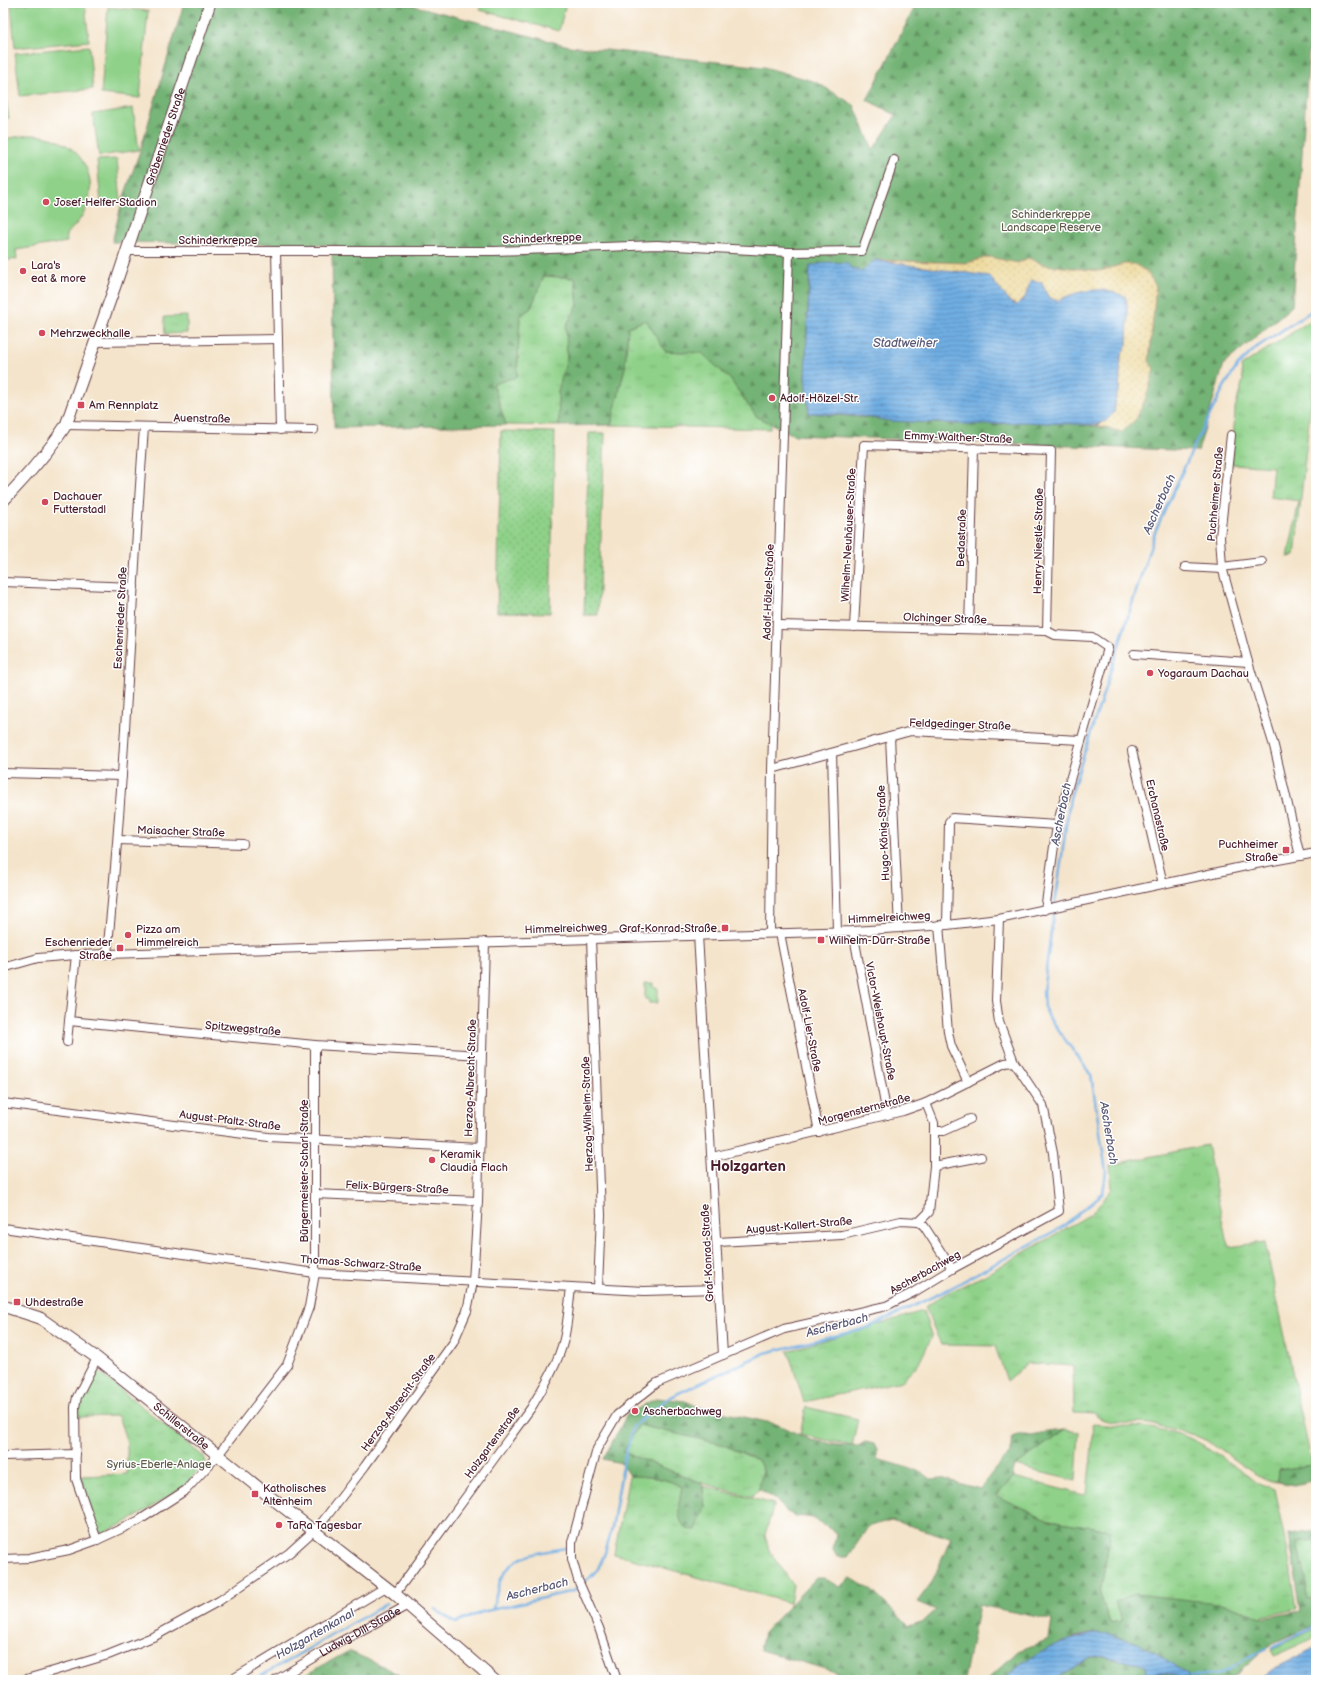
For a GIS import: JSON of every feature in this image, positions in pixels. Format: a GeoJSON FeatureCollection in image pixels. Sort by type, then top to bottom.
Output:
{"type":"FeatureCollection","features":[{"type":"Feature","properties":{"kind":"street","name":"Gröbenrieder Straße"},"geometry":{"type":"LineString","coordinates":[[3,501],[40,460],[66,425],[210,3]]}},
{"type":"Feature","properties":{"kind":"street","name":"Schinderkreppe"},"geometry":{"type":"LineString","coordinates":[[126,251],[494,250],[657,245],[789,252],[862,251],[894,160]]}},
{"type":"Feature","properties":{"kind":"street"},"geometry":{"type":"LineString","coordinates":[[276,251],[280,430]]}},
{"type":"Feature","properties":{"kind":"street","name":"Adolf-Hölzel-Straße"},"geometry":{"type":"LineString","coordinates":[[770,933],[772,769],[778,625],[789,252]]}},
{"type":"Feature","properties":{"kind":"street"},"geometry":{"type":"LineString","coordinates":[[95,342],[278,339]]}},
{"type":"Feature","properties":{"kind":"street","name":"Auenstraße"},"geometry":{"type":"LineString","coordinates":[[66,425],[144,428],[314,430]]}},
{"type":"Feature","properties":{"kind":"street","name":"Eschenrieder Straße"},"geometry":{"type":"LineString","coordinates":[[107,954],[118,840],[144,428]]}},
{"type":"Feature","properties":{"kind":"street","name":"Puchheimer Straße"},"geometry":{"type":"LineString","coordinates":[[1231,435],[1220,537],[1222,568],[1248,662],[1274,746],[1300,856]]}},
{"type":"Feature","properties":{"kind":"street","name":"Emmy-Walther-Straße"},"geometry":{"type":"LineString","coordinates":[[864,445],[1052,451]]}},
{"type":"Feature","properties":{"kind":"street","name":"Wilhelm-Neuhäuser-Straße"},"geometry":{"type":"LineString","coordinates":[[854,627],[864,445]]}},
{"type":"Feature","properties":{"kind":"street","name":"Bedastraße"},"geometry":{"type":"LineString","coordinates":[[969,629],[974,448]]}},
{"type":"Feature","properties":{"kind":"street","name":"Henry-Niestlé-Straße"},"geometry":{"type":"LineString","coordinates":[[1047,631],[1052,451]]}},
{"type":"Feature","properties":{"kind":"street"},"geometry":{"type":"LineString","coordinates":[[1185,567],[1222,568],[1262,562]]}},
{"type":"Feature","properties":{"kind":"street"},"geometry":{"type":"LineString","coordinates":[[3,582],[134,587]]}},
{"type":"Feature","properties":{"kind":"street","name":"Olchinger Straße"},"geometry":{"type":"LineString","coordinates":[[778,625],[1047,631],[1055,635],[1092,637],[1108,648],[1080,740]]}},
{"type":"Feature","properties":{"kind":"street"},"geometry":{"type":"LineString","coordinates":[[1134,654],[1248,662]]}},
{"type":"Feature","properties":{"kind":"street","name":"Feldgedinger Straße"},"geometry":{"type":"LineString","coordinates":[[772,769],[911,731],[1080,740]]}},
{"type":"Feature","properties":{"kind":"street","name":"Hugo-König-Straße"},"geometry":{"type":"LineString","coordinates":[[890,737],[899,928]]}},
{"type":"Feature","properties":{"kind":"street"},"geometry":{"type":"LineString","coordinates":[[1047,909],[1057,824],[1080,740]]}},
{"type":"Feature","properties":{"kind":"street","name":"Erchanastraße"},"geometry":{"type":"LineString","coordinates":[[1132,751],[1163,884]]}},
{"type":"Feature","properties":{"kind":"street"},"geometry":{"type":"LineString","coordinates":[[832,753],[837,931]]}},
{"type":"Feature","properties":{"kind":"street"},"geometry":{"type":"LineString","coordinates":[[3,773],[122,776]]}},
{"type":"Feature","properties":{"kind":"street"},"geometry":{"type":"LineString","coordinates":[[968,1082],[952,1046],[948,1032],[943,925],[949,822],[952,818],[1057,824]]}},
{"type":"Feature","properties":{"kind":"street","name":"Maisacher Straße"},"geometry":{"type":"LineString","coordinates":[[118,840],[243,844]]}},
{"type":"Feature","properties":{"kind":"street","name":"Himmelreichweg"},"geometry":{"type":"LineString","coordinates":[[3,968],[38,958],[76,955],[853,931],[943,925],[999,919],[1316,853]]}},
{"type":"Feature","properties":{"kind":"street"},"geometry":{"type":"LineString","coordinates":[[999,919],[996,1001],[999,1022],[1014,1062]]}},
{"type":"Feature","properties":{"kind":"street","name":"Victor-Weishaupt-Straße"},"geometry":{"type":"LineString","coordinates":[[853,931],[887,1115]]}},
{"type":"Feature","properties":{"kind":"street","name":"Adolf-Lier-Straße"},"geometry":{"type":"LineString","coordinates":[[780,933],[819,1132]]}},
{"type":"Feature","properties":{"kind":"street","name":"Graf-Konrad-Straße"},"geometry":{"type":"LineString","coordinates":[[698,935],[718,1242],[723,1355]]}},
{"type":"Feature","properties":{"kind":"street","name":"Herzog-Wilhelm-Straße"},"geometry":{"type":"LineString","coordinates":[[591,938],[601,1180],[598,1288]]}},
{"type":"Feature","properties":{"kind":"street","name":"Herzog-Albrecht-Straße"},"geometry":{"type":"LineString","coordinates":[[23,1680],[108,1655],[155,1636],[219,1601],[289,1553],[314,1531],[365,1466],[451,1347],[467,1311],[473,1282],[478,1201],[485,942]]}},
{"type":"Feature","properties":{"kind":"street"},"geometry":{"type":"LineString","coordinates":[[67,1042],[76,955]]}},
{"type":"Feature","properties":{"kind":"street","name":"Spitzwegstraße"},"geometry":{"type":"LineString","coordinates":[[69,1021],[315,1045],[481,1055]]}},
{"type":"Feature","properties":{"kind":"street","name":"Bürgermeister-Scharl-Straße"},"geometry":{"type":"LineString","coordinates":[[3,1559],[29,1558],[69,1550],[97,1540],[138,1521],[186,1490],[218,1454],[287,1365],[309,1307],[315,1273],[315,1045]]}},
{"type":"Feature","properties":{"kind":"street","name":"Morgensternstraße"},"geometry":{"type":"LineString","coordinates":[[712,1157],[887,1115],[926,1103],[1005,1063],[1014,1062]]}},
{"type":"Feature","properties":{"kind":"street","name":"Ascherbachweg"},"geometry":{"type":"LineString","coordinates":[[617,1680],[599,1628],[580,1584],[572,1559],[572,1542],[597,1449],[617,1415],[657,1383],[784,1329],[886,1306],[914,1292],[952,1269],[1059,1211],[1053,1153],[1043,1105],[1014,1062]]}},
{"type":"Feature","properties":{"kind":"street","name":"August-Pfaltz-Straße"},"geometry":{"type":"LineString","coordinates":[[3,1103],[268,1137],[316,1141],[479,1148]]}},
{"type":"Feature","properties":{"kind":"street"},"geometry":{"type":"LineString","coordinates":[[926,1103],[934,1123],[934,1166],[929,1212],[919,1222],[924,1226],[952,1269]]}},
{"type":"Feature","properties":{"kind":"street"},"geometry":{"type":"LineString","coordinates":[[934,1131],[942,1131],[970,1118]]}},
{"type":"Feature","properties":{"kind":"street"},"geometry":{"type":"LineString","coordinates":[[934,1166],[981,1156]]}},
{"type":"Feature","properties":{"kind":"street","name":"Felix-Bürgers-Straße"},"geometry":{"type":"LineString","coordinates":[[315,1194],[478,1201]]}},
{"type":"Feature","properties":{"kind":"street","name":"August-Kallert-Straße"},"geometry":{"type":"LineString","coordinates":[[718,1242],[842,1235],[901,1221],[919,1222]]}},
{"type":"Feature","properties":{"kind":"street","name":"Thomas-Schwarz-Straße"},"geometry":{"type":"LineString","coordinates":[[3,1228],[139,1246],[315,1273],[644,1291],[719,1289]]}},
{"type":"Feature","properties":{"kind":"street","name":"Holzgartenstraße"},"geometry":{"type":"LineString","coordinates":[[391,1591],[531,1408],[546,1383],[559,1355],[564,1338],[571,1287]]}},
{"type":"Feature","properties":{"kind":"street","name":"Schillerstraße"},"geometry":{"type":"LineString","coordinates":[[3,1306],[40,1318],[98,1358],[408,1605]]}},
{"type":"Feature","properties":{"kind":"street"},"geometry":{"type":"LineString","coordinates":[[97,1540],[76,1479],[75,1407],[77,1397],[98,1358]]}},
{"type":"Feature","properties":{"kind":"street"},"geometry":{"type":"LineString","coordinates":[[3,1456],[76,1454]]}},
{"type":"Feature","properties":{"kind":"street"},"geometry":{"type":"LineString","coordinates":[[230,1680],[391,1591]]}},
{"type":"Feature","properties":{"kind":"street","name":"Ludwig-Dill-Straße"},"geometry":{"type":"LineString","coordinates":[[276,1680],[331,1647],[408,1605],[494,1680]]}},
{"type":"Feature","properties":{"kind":"green space"},"geometry":{"type":"Polygon","coordinates":[[[34,3],[85,3],[89,41],[15,48],[11,5],[34,3]]]}},
{"type":"Feature","properties":{"kind":"green space","name":"Schinderkreppe Landscape Reserve"},"geometry":{"type":"Polygon","coordinates":[[[184,3],[404,3],[569,46],[764,67],[816,82],[854,105],[873,150],[896,115],[867,100],[917,3],[1312,3],[1292,306],[1224,364],[1198,451],[794,435],[756,416],[730,379],[702,353],[665,351],[646,320],[628,327],[625,367],[611,425],[559,426],[558,392],[567,358],[566,326],[578,305],[575,278],[544,276],[531,308],[520,316],[517,377],[493,384],[506,425],[334,428],[332,245],[112,242],[122,202],[140,151],[184,3]],[[989,257],[967,263],[874,260],[863,271],[810,266],[805,378],[809,413],[960,424],[1058,422],[1097,426],[1122,432],[1149,362],[1156,286],[1124,264],[1100,271],[1045,265],[1028,258],[1018,263],[989,257]]]}},
{"type":"Feature","properties":{"kind":"green space"},"geometry":{"type":"Polygon","coordinates":[[[482,3],[566,3],[559,31],[480,10],[482,3]]]}},
{"type":"Feature","properties":{"kind":"green space"},"geometry":{"type":"Polygon","coordinates":[[[108,7],[148,11],[140,98],[101,94],[108,7]]]}},
{"type":"Feature","properties":{"kind":"green space"},"geometry":{"type":"Polygon","coordinates":[[[89,46],[93,89],[20,96],[15,53],[89,46]]]}},
{"type":"Feature","properties":{"kind":"green space"},"geometry":{"type":"Polygon","coordinates":[[[3,80],[9,118],[3,119],[3,80]]]}},
{"type":"Feature","properties":{"kind":"green space"},"geometry":{"type":"Polygon","coordinates":[[[133,108],[139,150],[99,156],[93,114],[133,108]]]}},
{"type":"Feature","properties":{"kind":"green space","name":"Josef-Helfer-Stadion"},"geometry":{"type":"Polygon","coordinates":[[[29,135],[50,138],[67,145],[79,156],[87,170],[90,186],[88,202],[80,219],[66,234],[67,242],[16,250],[17,259],[3,261],[3,139],[29,135]]]}},
{"type":"Feature","properties":{"kind":"green space"},"geometry":{"type":"Polygon","coordinates":[[[117,159],[121,201],[101,203],[97,160],[117,159]]]}},
{"type":"Feature","properties":{"kind":"green space"},"geometry":{"type":"Polygon","coordinates":[[[544,276],[575,278],[578,305],[566,326],[567,358],[558,392],[559,426],[506,425],[493,383],[517,376],[520,316],[531,308],[544,276]]]}},
{"type":"Feature","properties":{"kind":"green space"},"geometry":{"type":"Polygon","coordinates":[[[187,316],[187,333],[165,334],[164,317],[187,316]]]}},
{"type":"Feature","properties":{"kind":"green space"},"geometry":{"type":"Polygon","coordinates":[[[1316,317],[1316,353],[1295,556],[1288,557],[1299,501],[1270,497],[1273,467],[1232,464],[1235,408],[1243,380],[1241,366],[1316,317]]]}},
{"type":"Feature","properties":{"kind":"green space"},"geometry":{"type":"Polygon","coordinates":[[[647,320],[665,351],[702,353],[730,379],[756,416],[771,423],[770,429],[611,425],[625,367],[628,326],[647,320]]]}},
{"type":"Feature","properties":{"kind":"green space"},"geometry":{"type":"Polygon","coordinates":[[[501,431],[555,432],[550,613],[497,612],[501,431]]]}},
{"type":"Feature","properties":{"kind":"green space"},"geometry":{"type":"Polygon","coordinates":[[[589,433],[605,433],[598,615],[584,615],[589,433]]]}},
{"type":"Feature","properties":{"kind":"green space"},"geometry":{"type":"Polygon","coordinates":[[[645,983],[653,983],[653,987],[658,989],[657,1003],[649,1003],[648,999],[645,999],[645,983]]]}},
{"type":"Feature","properties":{"kind":"green space"},"geometry":{"type":"Polygon","coordinates":[[[1207,1145],[1226,1239],[1229,1247],[1265,1242],[1312,1465],[1279,1470],[1278,1482],[1270,1481],[1261,1477],[1205,1440],[1191,1434],[1149,1424],[1112,1422],[1099,1418],[1094,1414],[1074,1413],[1073,1366],[1028,1363],[1007,1381],[995,1346],[941,1345],[925,1307],[945,1294],[983,1276],[1091,1214],[1112,1189],[1110,1165],[1207,1145]]]}},
{"type":"Feature","properties":{"kind":"green space"},"geometry":{"type":"Polygon","coordinates":[[[923,1311],[932,1337],[918,1365],[902,1381],[804,1402],[788,1351],[923,1311]]]}},
{"type":"Feature","properties":{"kind":"green space","name":"Syrius-Eberle-Anlage"},"geometry":{"type":"Polygon","coordinates":[[[99,1372],[204,1457],[206,1462],[184,1486],[136,1517],[102,1534],[98,1532],[81,1476],[127,1474],[127,1443],[118,1416],[78,1417],[81,1398],[86,1385],[94,1375],[99,1372]]]}},
{"type":"Feature","properties":{"kind":"green space"},"geometry":{"type":"Polygon","coordinates":[[[656,1398],[685,1401],[699,1407],[776,1424],[811,1440],[843,1446],[858,1446],[865,1442],[874,1444],[877,1449],[877,1459],[922,1472],[931,1479],[941,1478],[980,1489],[1010,1452],[1012,1448],[1012,1437],[1017,1435],[1030,1435],[1065,1430],[1015,1466],[1012,1471],[1014,1477],[996,1496],[1049,1520],[1111,1530],[1100,1594],[1110,1623],[1122,1621],[1115,1603],[1135,1594],[1218,1603],[1264,1618],[1301,1611],[1289,1534],[1316,1530],[1316,1540],[1297,1542],[1309,1599],[1316,1597],[1316,1624],[1271,1644],[1230,1680],[1185,1680],[1190,1677],[1172,1664],[1137,1643],[1120,1637],[1103,1634],[1085,1635],[1065,1641],[1024,1661],[1004,1680],[987,1680],[1018,1651],[1049,1639],[1052,1620],[979,1605],[964,1680],[863,1680],[760,1650],[764,1632],[816,1578],[824,1578],[839,1587],[851,1578],[871,1590],[909,1626],[924,1621],[936,1610],[917,1602],[932,1582],[951,1538],[891,1520],[868,1527],[848,1557],[837,1557],[833,1550],[836,1533],[813,1518],[796,1516],[787,1512],[775,1499],[759,1489],[763,1470],[758,1460],[721,1444],[639,1425],[623,1452],[702,1483],[705,1507],[696,1530],[686,1529],[680,1519],[679,1514],[682,1487],[670,1481],[657,1478],[629,1476],[621,1463],[603,1459],[627,1415],[656,1398]]]}},
{"type":"Feature","properties":{"kind":"green space"},"geometry":{"type":"Polygon","coordinates":[[[806,1407],[858,1419],[852,1446],[800,1434],[806,1407]]]}},
{"type":"Feature","properties":{"kind":"green space"},"geometry":{"type":"Polygon","coordinates":[[[1092,1424],[1152,1428],[1176,1433],[1196,1441],[1257,1482],[1275,1489],[1285,1535],[1297,1609],[1260,1617],[1218,1603],[1110,1623],[1100,1594],[1111,1530],[1049,1520],[995,1496],[1014,1477],[1084,1495],[1087,1493],[1093,1437],[1092,1424]]]}},
{"type":"Feature","properties":{"kind":"green space"},"geometry":{"type":"Polygon","coordinates":[[[639,1425],[721,1444],[758,1460],[763,1470],[759,1489],[752,1497],[702,1483],[623,1452],[639,1425]]]}},
{"type":"Feature","properties":{"kind":"green space"},"geometry":{"type":"Polygon","coordinates":[[[1065,1430],[1079,1432],[1076,1481],[1015,1466],[1065,1430]]]}},
{"type":"Feature","properties":{"kind":"green space"},"geometry":{"type":"Polygon","coordinates":[[[1312,1465],[1315,1480],[1295,1485],[1278,1482],[1279,1470],[1312,1465]]]}},
{"type":"Feature","properties":{"kind":"green space"},"geometry":{"type":"Polygon","coordinates":[[[629,1476],[657,1478],[670,1481],[682,1487],[679,1503],[705,1507],[703,1486],[774,1504],[765,1535],[769,1550],[793,1585],[790,1603],[614,1554],[629,1476]]]}},
{"type":"Feature","properties":{"kind":"green space"},"geometry":{"type":"Polygon","coordinates":[[[1316,1540],[1316,1597],[1309,1599],[1297,1542],[1316,1540]]]}},
{"type":"Feature","properties":{"kind":"green space"},"geometry":{"type":"Polygon","coordinates":[[[1316,1628],[1316,1637],[1274,1656],[1271,1649],[1316,1628]]]}},
{"type":"Feature","properties":{"kind":"green space"},"geometry":{"type":"Polygon","coordinates":[[[349,1651],[378,1664],[409,1680],[296,1680],[349,1651]]]}},
{"type":"Feature","properties":{"kind":"green space"},"geometry":{"type":"Polygon","coordinates":[[[1105,1656],[1146,1666],[1148,1680],[1054,1680],[1090,1658],[1105,1656]]]}},
{"type":"Feature","properties":{"kind":"green space"},"geometry":{"type":"Polygon","coordinates":[[[1156,1674],[1170,1674],[1185,1680],[1153,1680],[1156,1674]]]}},
{"type":"Feature","properties":{"kind":"sand"},"geometry":{"type":"Polygon","coordinates":[[[989,257],[1018,263],[1028,258],[1045,265],[1100,271],[1124,264],[1134,264],[1146,271],[1156,286],[1149,361],[1154,369],[1147,395],[1136,419],[1122,432],[1096,425],[1106,421],[1114,413],[1116,396],[1119,391],[1121,356],[1127,345],[1127,299],[1064,297],[1059,301],[1049,298],[1041,282],[1017,305],[1011,303],[1003,295],[874,260],[967,263],[989,257]]]}},
{"type":"Feature","properties":{"kind":"water","name":"Stadtweiher"},"geometry":{"type":"Polygon","coordinates":[[[874,260],[989,276],[1011,303],[1017,305],[1024,300],[1031,280],[1041,282],[1049,298],[1059,301],[1080,292],[1092,290],[1106,290],[1125,296],[1128,314],[1127,345],[1121,356],[1119,391],[1116,396],[1114,413],[1106,421],[1096,425],[1021,422],[983,425],[890,421],[860,416],[809,413],[805,378],[810,266],[828,262],[847,263],[852,269],[863,271],[874,260]]]}},
{"type":"Feature","properties":{"kind":"water"},"geometry":{"type":"Polygon","coordinates":[[[1098,1633],[1135,1642],[1158,1654],[1190,1677],[1185,1680],[1170,1674],[1156,1674],[1153,1680],[1148,1680],[1146,1666],[1105,1656],[1090,1658],[1054,1680],[1004,1680],[1022,1663],[1051,1647],[1070,1639],[1098,1633]]]}},
{"type":"Feature","properties":{"kind":"water"},"geometry":{"type":"Polygon","coordinates":[[[1316,1647],[1316,1680],[1259,1680],[1273,1669],[1316,1647]]]}},
{"type":"Feature","properties":{"kind":"waterway","name":"Ascherbach"},"geometry":{"type":"LineString","coordinates":[[1055,905],[1070,798],[1155,532],[1195,444],[1224,387],[1238,365],[1257,347],[1316,308]]}},
{"type":"Feature","properties":{"kind":"waterway","name":"Ascherbach"},"geometry":{"type":"LineString","coordinates":[[435,1609],[456,1623],[482,1612],[573,1591],[597,1571],[605,1553],[612,1528],[624,1459],[634,1425],[670,1397],[765,1353],[867,1328],[949,1289],[1062,1227],[1103,1193],[1106,1171],[1091,1075],[1050,1019],[1044,1007],[1043,992],[1054,910]]}},
{"type":"Feature","properties":{"kind":"waterway"},"geometry":{"type":"LineString","coordinates":[[493,1609],[501,1579],[506,1570],[513,1564],[520,1559],[537,1553],[565,1548]]}},
{"type":"Feature","properties":{"kind":"waterway","name":"Holzgartenkanal"},"geometry":{"type":"LineString","coordinates":[[254,1680],[386,1604]]}},
{"type":"Feature","properties":{"kind":"waterway"},"geometry":{"type":"LineString","coordinates":[[1272,1647],[1316,1626]]}},
{"type":"Feature","properties":{"kind":"waterway"},"geometry":{"type":"LineString","coordinates":[[1190,1677],[1222,1673],[1266,1649]]}},
{"type":"Feature","properties":{"kind":"place","name":"Josef-Helfer-Stadion"},"geometry":{"type":"Point","coordinates":[46,202]}},
{"type":"Feature","properties":{"kind":"place","name":"Lara's eat & more"},"geometry":{"type":"Point","coordinates":[23,271]}},
{"type":"Feature","properties":{"kind":"place","name":"Mehrzweckhalle"},"geometry":{"type":"Point","coordinates":[42,333]}},
{"type":"Feature","properties":{"kind":"place","name":"Adolf-Hölzel-Str."},"geometry":{"type":"Point","coordinates":[772,398]}},
{"type":"Feature","properties":{"kind":"place","name":"Am Rennplatz"},"geometry":{"type":"Point","coordinates":[81,405]}},
{"type":"Feature","properties":{"kind":"place","name":"Dachauer Futterstadl"},"geometry":{"type":"Point","coordinates":[45,502]}},
{"type":"Feature","properties":{"kind":"place","name":"Yogaraum Dachau"},"geometry":{"type":"Point","coordinates":[1150,673]}},
{"type":"Feature","properties":{"kind":"place","name":"Puchheimer Straße"},"geometry":{"type":"Point","coordinates":[1286,850]}},
{"type":"Feature","properties":{"kind":"place","name":"Graf-Konrad-Straße"},"geometry":{"type":"Point","coordinates":[725,928]}},
{"type":"Feature","properties":{"kind":"place","name":"Pizza am Himmelreich"},"geometry":{"type":"Point","coordinates":[128,935]}},
{"type":"Feature","properties":{"kind":"place","name":"Wilhelm-Dürr-Straße"},"geometry":{"type":"Point","coordinates":[821,940]}},
{"type":"Feature","properties":{"kind":"place","name":"Eschenrieder Straße"},"geometry":{"type":"Point","coordinates":[120,948]}},
{"type":"Feature","properties":{"kind":"place","name":"Keramik Claudia Flach"},"geometry":{"type":"Point","coordinates":[432,1160]}},
{"type":"Feature","properties":{"kind":"place","name":"Uhdestraße"},"geometry":{"type":"Point","coordinates":[17,1302]}},
{"type":"Feature","properties":{"kind":"place","name":"Ascherbachweg"},"geometry":{"type":"Point","coordinates":[635,1411]}},
{"type":"Feature","properties":{"kind":"place","name":"Katholisches Altenheim"},"geometry":{"type":"Point","coordinates":[255,1494]}},
{"type":"Feature","properties":{"kind":"place","name":"TaRa Tagesbar"},"geometry":{"type":"Point","coordinates":[279,1525]}},
{"type":"Feature","properties":{"kind":"district","name":"Holzgarten"},"geometry":{"type":"Point","coordinates":[748,1166]}}]}
